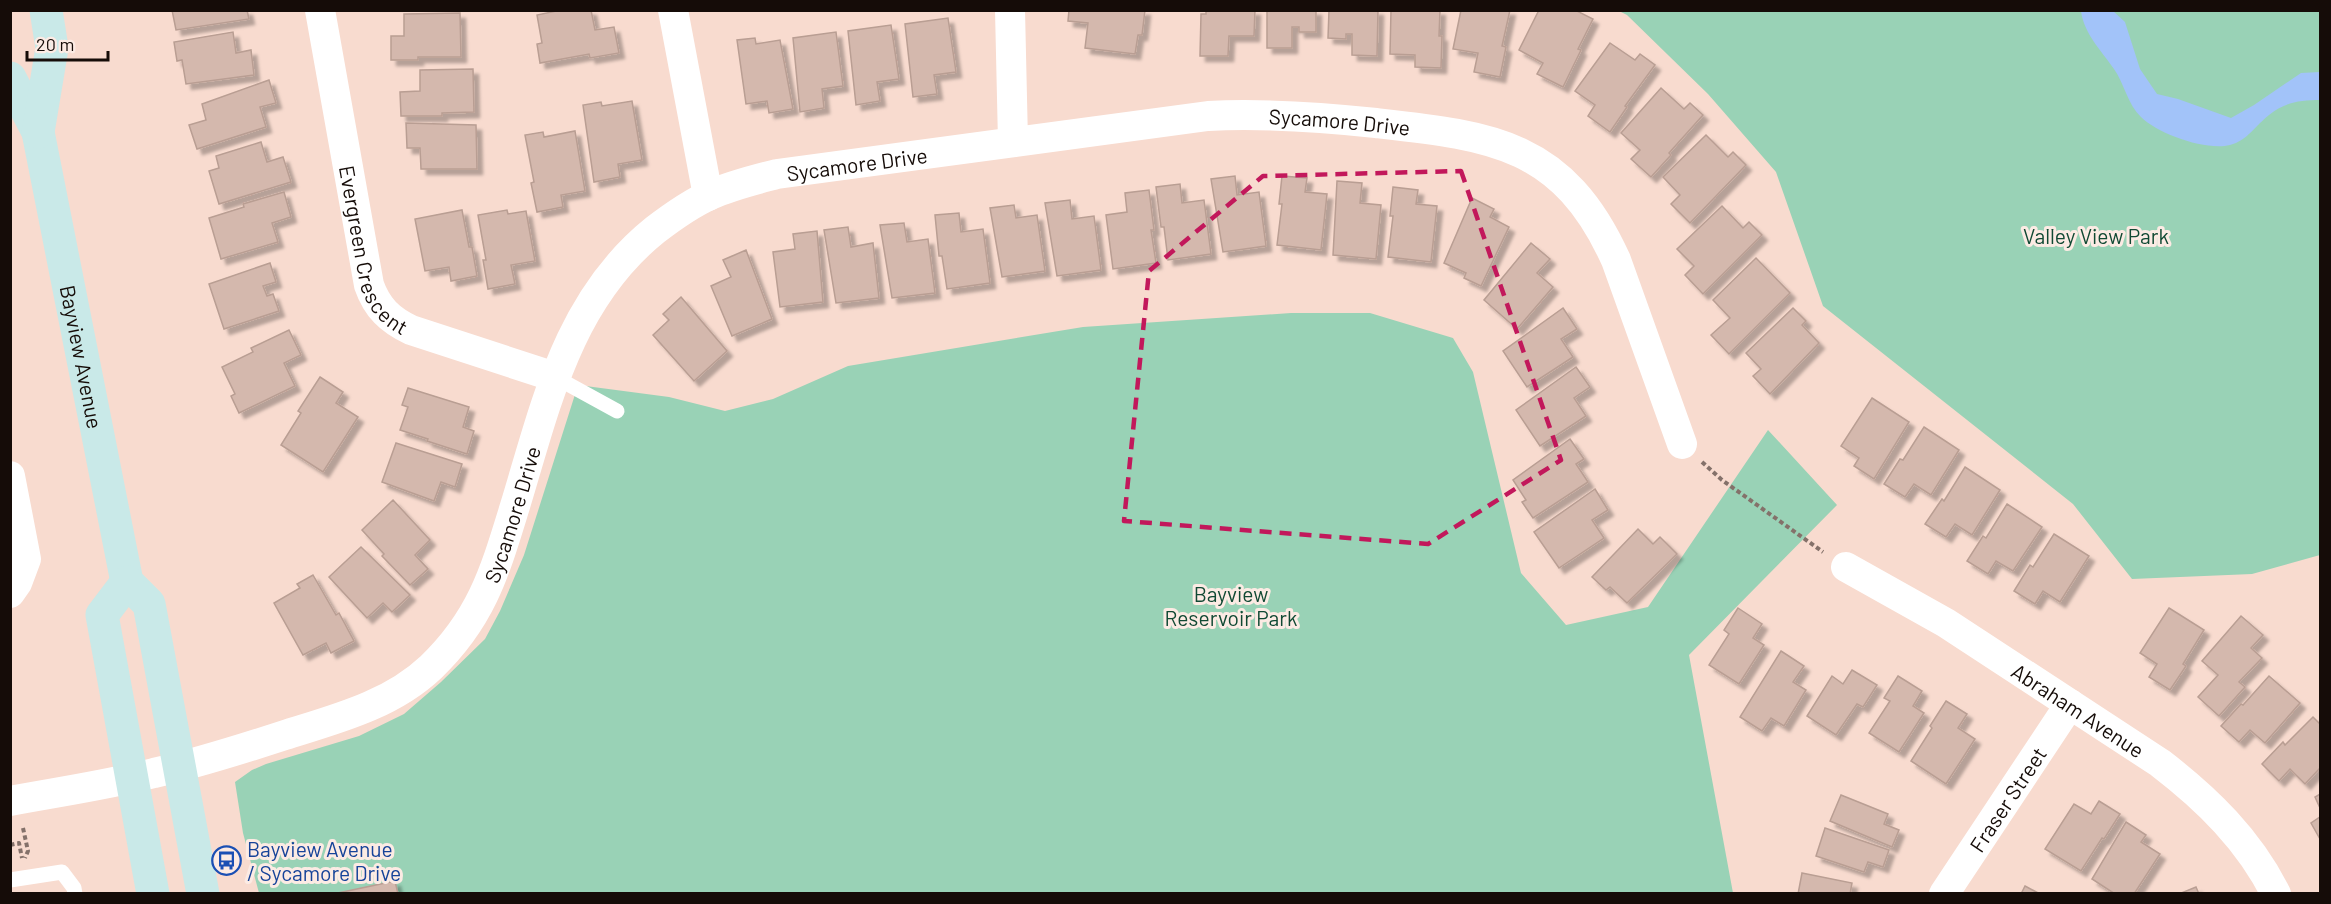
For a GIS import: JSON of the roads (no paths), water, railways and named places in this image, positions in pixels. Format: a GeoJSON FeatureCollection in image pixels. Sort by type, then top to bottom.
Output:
{"type":"FeatureCollection","features":[{"type":"Feature","properties":{"kind":"main road","name":"Bayview Avenue"},"geometry":{"type":"LineString","coordinates":[[38,132],[52,48],[46,10]]}},
{"type":"Feature","properties":{"kind":"main road","name":"Bayview Avenue"},"geometry":{"type":"LineString","coordinates":[[10,78],[38,132],[127,582]]}},
{"type":"Feature","properties":{"kind":"main road"},"geometry":{"type":"LineString","coordinates":[[153,894],[156,773],[149,604],[127,582],[102,615],[156,773],[203,894]]}},
{"type":"Feature","properties":{"kind":"street","name":"Evergreen Crescent"},"geometry":{"type":"LineString","coordinates":[[320,10],[369,285],[374,300],[396,323],[411,330],[555,377]]}},
{"type":"Feature","properties":{"kind":"street"},"geometry":{"type":"LineString","coordinates":[[673,10],[708,196]]}},
{"type":"Feature","properties":{"kind":"street"},"geometry":{"type":"LineString","coordinates":[[1010,10],[1013,142]]}},
{"type":"Feature","properties":{"kind":"street","name":"Sycamore Drive"},"geometry":{"type":"LineString","coordinates":[[17,814],[349,715],[393,695],[429,668],[459,636],[478,608],[494,574],[555,377],[586,309],[612,272],[641,242],[674,215],[708,196],[741,183],[777,174],[1208,116],[1253,114],[1299,115],[1452,132],[1503,145],[1531,158],[1555,174],[1580,199],[1605,235],[1682,444]]}},
{"type":"Feature","properties":{"kind":"street"},"geometry":{"type":"LineString","coordinates":[[10,476],[26,559],[17,583],[10,593]]}},
{"type":"Feature","properties":{"kind":"street","name":"Abraham Avenue"},"geometry":{"type":"LineString","coordinates":[[1846,567],[1946,623],[2160,763],[2211,805],[2235,831],[2255,858],[2276,894]]}},
{"type":"Feature","properties":{"kind":"street","name":"Fraser Street"},"geometry":{"type":"LineString","coordinates":[[1944,894],[2070,704]]}},
{"type":"Feature","properties":{"kind":"lane"},"geometry":{"type":"LineString","coordinates":[[555,377],[616,411]]}},
{"type":"Feature","properties":{"kind":"lane"},"geometry":{"type":"LineString","coordinates":[[10,880],[62,872],[74,888],[75,894]]}},
{"type":"Feature","properties":{"kind":"water"},"geometry":{"type":"Polygon","coordinates":[[[2081,11],[2113,11],[2125,22],[2140,69],[2157,94],[2231,118],[2301,73],[2320,72],[2320,100],[2300,101],[2281,107],[2246,136],[2230,145],[2208,146],[2183,140],[2149,123],[2137,112],[2117,75],[2089,34],[2081,11]]]}},
{"type":"Feature","properties":{"kind":"place","name":"Bayview Avenue / Sycamore Drive"},"geometry":{"type":"Point","coordinates":[226,860]}},
{"type":"Feature","properties":{"kind":"park label","name":"Valley View Park"},"geometry":{"type":"Point","coordinates":[2096,235]}},
{"type":"Feature","properties":{"kind":"park label","name":"Bayview Reservoir Park"},"geometry":{"type":"Point","coordinates":[1231,605]}}]}
